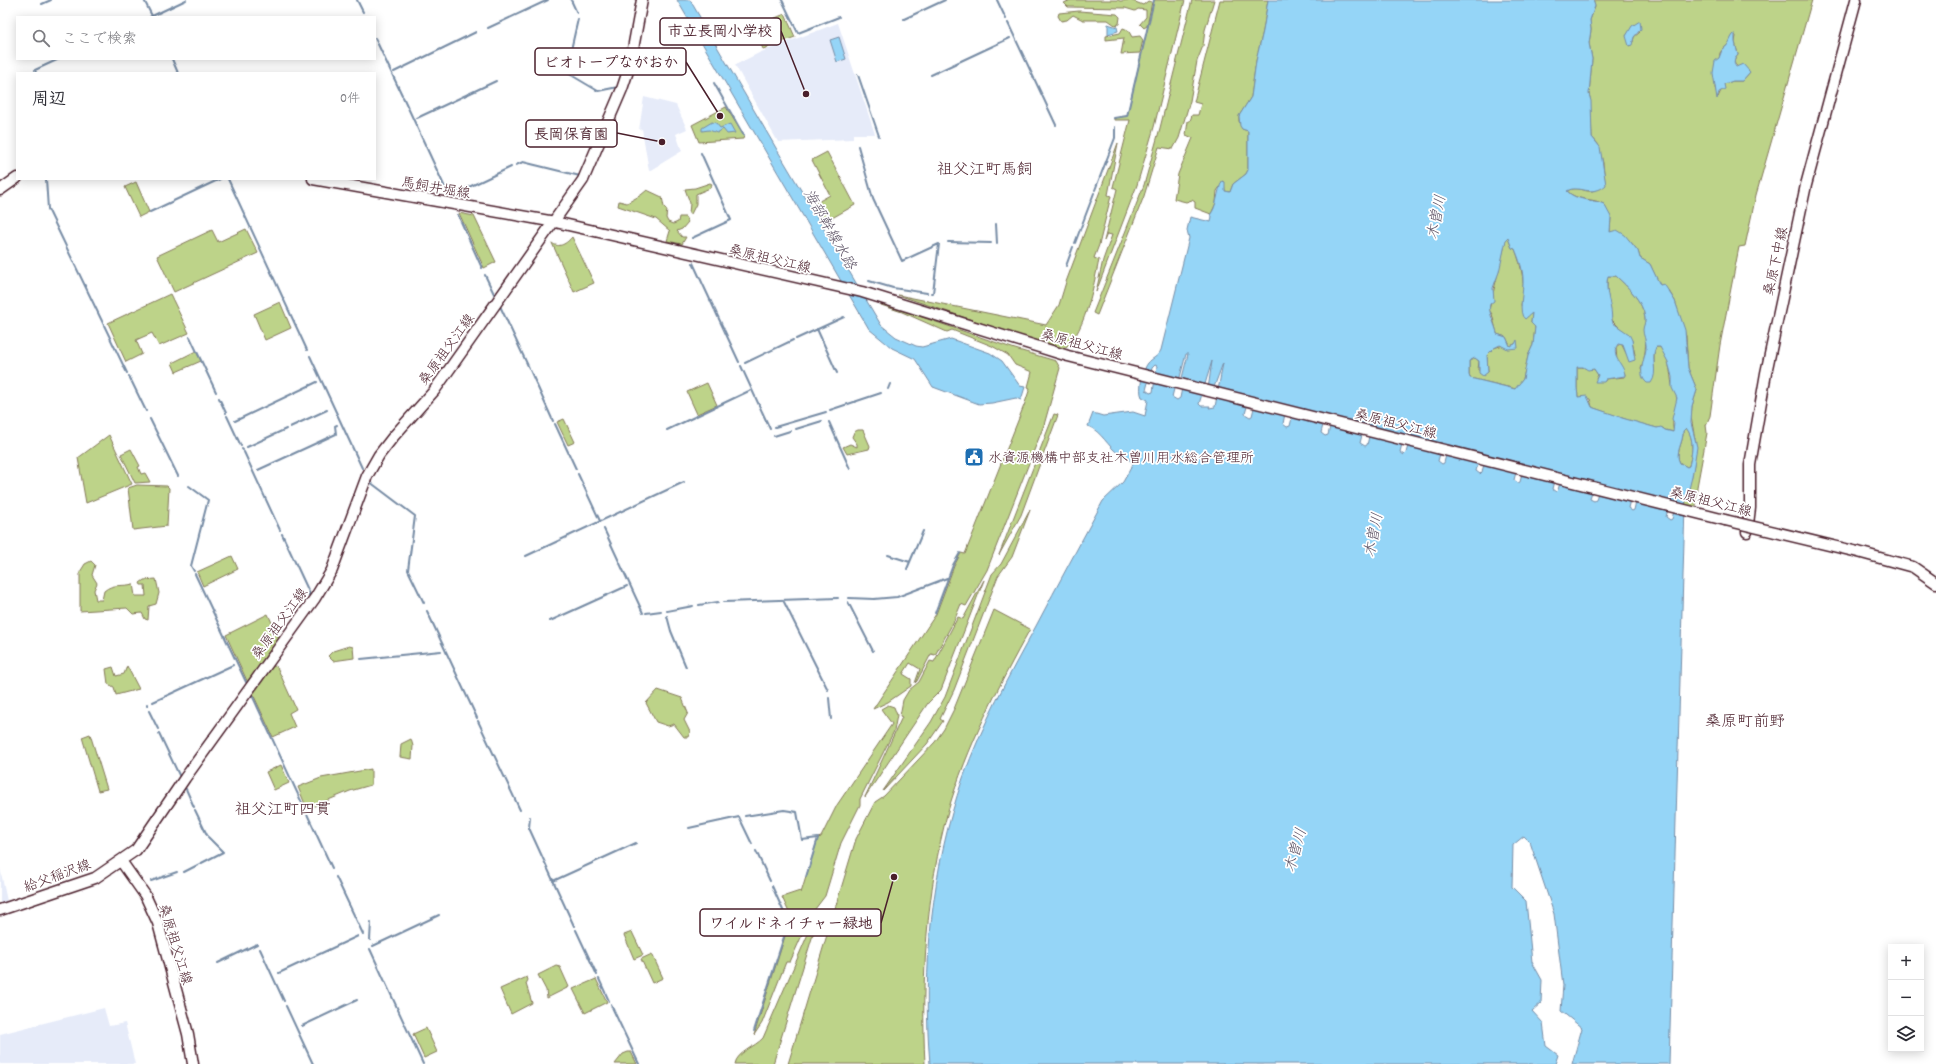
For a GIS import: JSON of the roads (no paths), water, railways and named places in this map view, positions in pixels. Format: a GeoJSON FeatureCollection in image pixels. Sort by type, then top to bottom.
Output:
{"type":"FeatureCollection","features":[{"type":"Feature","properties":{"kind":"main road"},"geometry":{"type":"LineString","coordinates":[[555,222],[583,180],[622,89],[630,65],[642,0]]}},
{"type":"Feature","properties":{"kind":"main road","name":"桑原下中線"},"geometry":{"type":"LineString","coordinates":[[1747,532],[1750,508],[1750,465],[1766,373],[1806,185],[1856,0]]}},
{"type":"Feature","properties":{"kind":"main road"},"geometry":{"type":"LineString","coordinates":[[0,190],[16,179]]}},
{"type":"Feature","properties":{"kind":"main road","name":"馬飼井堀線"},"geometry":{"type":"LineString","coordinates":[[319,180],[555,222]]}},
{"type":"Feature","properties":{"kind":"main road","name":"桑原祖父江線"},"geometry":{"type":"LineString","coordinates":[[193,1064],[188,1034],[158,923],[145,895],[121,861],[136,850],[185,778],[323,585],[334,562],[367,476],[379,455],[434,391],[555,222],[843,289],[862,292],[1078,359],[1858,552],[1913,567],[1924,573],[1936,583]]}},
{"type":"Feature","properties":{"kind":"main road","name":"給父稲沢線"},"geometry":{"type":"LineString","coordinates":[[0,910],[95,878],[121,861]]}},
{"type":"Feature","properties":{"kind":"water"},"geometry":{"type":"Polygon","coordinates":[[[677,0],[690,0],[881,325],[896,337],[916,346],[922,347],[951,339],[990,353],[1002,361],[1020,386],[1025,387],[1021,400],[1016,398],[979,404],[933,387],[915,359],[892,348],[869,329],[677,0]]]}},
{"type":"Feature","properties":{"kind":"water","name":"木曽川"},"geometry":{"type":"Polygon","coordinates":[[[1268,0],[1593,0],[1595,6],[1590,20],[1591,30],[1589,43],[1592,59],[1589,94],[1591,101],[1592,137],[1600,147],[1606,185],[1601,189],[1590,191],[1571,189],[1567,191],[1575,197],[1604,204],[1611,217],[1610,232],[1617,230],[1625,235],[1638,251],[1640,258],[1650,264],[1660,285],[1664,284],[1675,301],[1685,330],[1688,368],[1697,390],[1692,406],[1691,423],[1697,447],[1685,505],[1669,1064],[1572,1064],[1582,1028],[1561,1011],[1563,985],[1554,914],[1530,842],[1524,836],[1513,845],[1512,887],[1526,901],[1532,962],[1542,980],[1541,1003],[1532,1011],[1543,1023],[1546,1046],[1558,1055],[1555,1064],[930,1064],[927,992],[928,956],[936,884],[943,848],[963,778],[970,758],[996,700],[1103,501],[1123,482],[1133,464],[1130,460],[1115,451],[1097,432],[1088,426],[1093,413],[1103,416],[1133,412],[1145,416],[1148,400],[1142,397],[1141,394],[1144,370],[1148,363],[1161,350],[1189,238],[1187,230],[1190,217],[1211,222],[1212,216],[1210,215],[1214,208],[1222,181],[1225,182],[1225,191],[1230,192],[1233,184],[1246,174],[1248,170],[1248,131],[1242,129],[1240,126],[1239,116],[1251,97],[1256,61],[1268,0]],[[1508,238],[1506,240],[1499,272],[1493,288],[1494,301],[1489,307],[1497,334],[1506,337],[1510,346],[1515,344],[1517,340],[1518,348],[1508,349],[1500,345],[1494,348],[1487,355],[1488,372],[1483,376],[1479,373],[1479,361],[1475,358],[1469,361],[1469,375],[1470,378],[1515,389],[1523,379],[1528,356],[1533,345],[1535,327],[1531,323],[1532,313],[1525,319],[1521,312],[1523,284],[1522,272],[1515,249],[1512,248],[1508,238]],[[1608,276],[1607,289],[1613,323],[1629,334],[1632,340],[1635,360],[1629,362],[1623,345],[1618,344],[1615,353],[1623,368],[1625,376],[1606,379],[1604,382],[1595,382],[1598,375],[1594,369],[1588,370],[1583,367],[1577,367],[1578,397],[1587,396],[1592,407],[1594,408],[1622,418],[1657,428],[1661,427],[1665,430],[1673,432],[1674,423],[1672,419],[1677,398],[1672,388],[1672,377],[1668,362],[1660,347],[1656,347],[1654,352],[1655,370],[1653,379],[1651,383],[1647,383],[1642,375],[1642,365],[1646,350],[1643,330],[1645,320],[1644,312],[1638,300],[1616,276],[1608,276]],[[1186,354],[1179,381],[1176,381],[1172,397],[1177,400],[1180,398],[1183,383],[1181,382],[1188,354],[1186,354]],[[1212,361],[1199,404],[1201,406],[1210,406],[1209,408],[1215,407],[1223,363],[1213,390],[1208,389],[1212,361]],[[1155,365],[1152,368],[1146,390],[1150,393],[1153,392],[1157,366],[1155,365]],[[1249,399],[1245,414],[1250,417],[1252,416],[1256,400],[1249,399]],[[1286,408],[1283,424],[1287,427],[1290,426],[1294,410],[1286,408]],[[1325,417],[1321,433],[1325,436],[1328,435],[1332,419],[1325,417]],[[1364,427],[1360,443],[1365,446],[1367,445],[1371,428],[1364,427]],[[1686,428],[1683,431],[1678,459],[1680,463],[1687,467],[1689,466],[1692,441],[1686,428]],[[1404,436],[1400,452],[1404,455],[1406,453],[1410,438],[1404,436]],[[1442,446],[1438,461],[1442,464],[1444,463],[1448,447],[1442,446]],[[1480,455],[1476,471],[1480,474],[1482,472],[1486,456],[1480,455]],[[1518,464],[1514,480],[1518,483],[1520,482],[1524,466],[1518,464]],[[1556,473],[1552,489],[1556,492],[1558,490],[1562,475],[1556,473]],[[1594,483],[1590,499],[1594,501],[1596,500],[1600,484],[1594,483]],[[1632,492],[1628,508],[1632,511],[1634,510],[1638,493],[1632,492]],[[1670,501],[1666,517],[1670,520],[1672,519],[1676,503],[1670,501]]]}},
{"type":"Feature","properties":{"kind":"water"},"geometry":{"type":"Polygon","coordinates":[[[1640,21],[1641,29],[1634,37],[1632,45],[1629,46],[1626,36],[1632,26],[1640,21]]]}},
{"type":"Feature","properties":{"kind":"water"},"geometry":{"type":"Polygon","coordinates":[[[1108,24],[1117,27],[1118,31],[1108,34],[1108,24]]]}},
{"type":"Feature","properties":{"kind":"water"},"geometry":{"type":"Polygon","coordinates":[[[1735,33],[1735,42],[1738,55],[1734,61],[1734,64],[1736,67],[1743,64],[1750,72],[1742,81],[1733,81],[1724,84],[1725,89],[1719,92],[1717,99],[1713,73],[1715,61],[1719,58],[1722,50],[1727,46],[1735,33]]]}},
{"type":"Feature","properties":{"kind":"water"},"geometry":{"type":"Polygon","coordinates":[[[839,37],[846,59],[837,62],[830,40],[839,37]]]}},
{"type":"Feature","properties":{"kind":"water"},"geometry":{"type":"Polygon","coordinates":[[[712,122],[716,123],[720,128],[730,124],[735,133],[727,134],[723,129],[717,133],[709,130],[702,131],[702,128],[712,122]]]}},
{"type":"Feature","properties":{"kind":"waterway"},"geometry":{"type":"LineString","coordinates":[[42,4],[51,0]]}},
{"type":"Feature","properties":{"kind":"waterway"},"geometry":{"type":"LineString","coordinates":[[144,0],[152,16]]}},
{"type":"Feature","properties":{"kind":"waterway"},"geometry":{"type":"LineString","coordinates":[[152,16],[186,0]]}},
{"type":"Feature","properties":{"kind":"waterway"},"geometry":{"type":"LineString","coordinates":[[357,0],[363,12]]}},
{"type":"Feature","properties":{"kind":"waterway"},"geometry":{"type":"LineString","coordinates":[[488,28],[548,0]]}},
{"type":"Feature","properties":{"kind":"waterway"},"geometry":{"type":"LineString","coordinates":[[571,0],[577,13]]}},
{"type":"Feature","properties":{"kind":"waterway"},"geometry":{"type":"LineString","coordinates":[[782,0],[798,33],[839,17]]}},
{"type":"Feature","properties":{"kind":"waterway"},"geometry":{"type":"LineString","coordinates":[[904,19],[945,0]]}},
{"type":"Feature","properties":{"kind":"waterway"},"geometry":{"type":"LineString","coordinates":[[997,0],[1006,19]]}},
{"type":"Feature","properties":{"kind":"waterway"},"geometry":{"type":"LineString","coordinates":[[1114,118],[1127,116],[1154,0]]}},
{"type":"Feature","properties":{"kind":"waterway"},"geometry":{"type":"LineString","coordinates":[[578,19],[566,72],[598,91],[618,87]]}},
{"type":"Feature","properties":{"kind":"waterway"},"geometry":{"type":"LineString","coordinates":[[1008,23],[1056,125]]}},
{"type":"Feature","properties":{"kind":"waterway"},"geometry":{"type":"LineString","coordinates":[[394,72],[476,32]]}},
{"type":"Feature","properties":{"kind":"waterway"},"geometry":{"type":"LineString","coordinates":[[931,75],[1010,38]]}},
{"type":"Feature","properties":{"kind":"waterway"},"geometry":{"type":"LineString","coordinates":[[376,40],[402,95]]}},
{"type":"Feature","properties":{"kind":"waterway"},"geometry":{"type":"LineString","coordinates":[[36,72],[35,70],[57,60]]}},
{"type":"Feature","properties":{"kind":"waterway"},"geometry":{"type":"LineString","coordinates":[[172,60],[178,72]]}},
{"type":"Feature","properties":{"kind":"waterway"},"geometry":{"type":"LineString","coordinates":[[858,75],[879,136]]}},
{"type":"Feature","properties":{"kind":"waterway"},"geometry":{"type":"LineString","coordinates":[[417,118],[496,81]]}},
{"type":"Feature","properties":{"kind":"waterway"},"geometry":{"type":"LineString","coordinates":[[714,83],[744,136]]}},
{"type":"Feature","properties":{"kind":"waterway"},"geometry":{"type":"LineString","coordinates":[[403,97],[448,194]]}},
{"type":"Feature","properties":{"kind":"waterway"},"geometry":{"type":"LineString","coordinates":[[1095,190],[1115,138],[1115,127]]}},
{"type":"Feature","properties":{"kind":"waterway"},"geometry":{"type":"LineString","coordinates":[[858,146],[873,199],[902,261],[939,244]]}},
{"type":"Feature","properties":{"kind":"waterway"},"geometry":{"type":"LineString","coordinates":[[692,238],[731,220],[701,153]]}},
{"type":"Feature","properties":{"kind":"waterway"},"geometry":{"type":"LineString","coordinates":[[516,165],[523,162],[580,176]]}},
{"type":"Feature","properties":{"kind":"waterway"},"geometry":{"type":"LineString","coordinates":[[452,195],[511,167]]}},
{"type":"Feature","properties":{"kind":"waterway"},"geometry":{"type":"LineString","coordinates":[[46,180],[48,209],[127,373]]}},
{"type":"Feature","properties":{"kind":"waterway"},"geometry":{"type":"LineString","coordinates":[[150,212],[218,180]]}},
{"type":"Feature","properties":{"kind":"waterway"},"geometry":{"type":"LineString","coordinates":[[228,180],[307,350]]}},
{"type":"Feature","properties":{"kind":"waterway"},"geometry":{"type":"LineString","coordinates":[[1075,243],[1094,193]]}},
{"type":"Feature","properties":{"kind":"waterway"},"geometry":{"type":"LineString","coordinates":[[458,215],[482,268]]}},
{"type":"Feature","properties":{"kind":"waterway"},"geometry":{"type":"LineString","coordinates":[[996,224],[997,243]]}},
{"type":"Feature","properties":{"kind":"waterway"},"geometry":{"type":"LineString","coordinates":[[948,242],[991,243]]}},
{"type":"Feature","properties":{"kind":"waterway"},"geometry":{"type":"LineString","coordinates":[[931,293],[933,293],[939,244]]}},
{"type":"Feature","properties":{"kind":"waterway"},"geometry":{"type":"LineString","coordinates":[[1066,266],[1073,247]]}},
{"type":"Feature","properties":{"kind":"waterway"},"geometry":{"type":"LineString","coordinates":[[693,263],[739,362]]}},
{"type":"Feature","properties":{"kind":"waterway"},"geometry":{"type":"LineString","coordinates":[[485,275],[495,296]]}},
{"type":"Feature","properties":{"kind":"waterway"},"geometry":{"type":"LineString","coordinates":[[869,281],[893,288],[927,293]]}},
{"type":"Feature","properties":{"kind":"waterway"},"geometry":{"type":"LineString","coordinates":[[500,306],[529,368]]}},
{"type":"Feature","properties":{"kind":"waterway"},"geometry":{"type":"LineString","coordinates":[[796,339],[844,317]]}},
{"type":"Feature","properties":{"kind":"waterway"},"geometry":{"type":"LineString","coordinates":[[817,329],[837,373]]}},
{"type":"Feature","properties":{"kind":"waterway"},"geometry":{"type":"LineString","coordinates":[[190,337],[216,392]]}},
{"type":"Feature","properties":{"kind":"waterway"},"geometry":{"type":"LineString","coordinates":[[745,363],[793,340]]}},
{"type":"Feature","properties":{"kind":"waterway"},"geometry":{"type":"LineString","coordinates":[[310,356],[362,468]]}},
{"type":"Feature","properties":{"kind":"waterway"},"geometry":{"type":"LineString","coordinates":[[741,366],[770,429]]}},
{"type":"Feature","properties":{"kind":"waterway"},"geometry":{"type":"LineString","coordinates":[[530,370],[553,421]]}},
{"type":"Feature","properties":{"kind":"waterway"},"geometry":{"type":"LineString","coordinates":[[129,376],[146,411]]}},
{"type":"Feature","properties":{"kind":"waterway"},"geometry":{"type":"LineString","coordinates":[[235,421],[317,382]]}},
{"type":"Feature","properties":{"kind":"waterway"},"geometry":{"type":"LineString","coordinates":[[888,389],[890,384]]}},
{"type":"Feature","properties":{"kind":"waterway"},"geometry":{"type":"LineString","coordinates":[[667,430],[749,391]]}},
{"type":"Feature","properties":{"kind":"waterway"},"geometry":{"type":"LineString","coordinates":[[830,410],[881,393]]}},
{"type":"Feature","properties":{"kind":"waterway"},"geometry":{"type":"LineString","coordinates":[[219,398],[226,413]]}},
{"type":"Feature","properties":{"kind":"waterway"},"geometry":{"type":"LineString","coordinates":[[290,427],[327,410]]}},
{"type":"Feature","properties":{"kind":"waterway"},"geometry":{"type":"LineString","coordinates":[[775,427],[826,412]]}},
{"type":"Feature","properties":{"kind":"waterway"},"geometry":{"type":"LineString","coordinates":[[227,416],[241,446]]}},
{"type":"Feature","properties":{"kind":"waterway"},"geometry":{"type":"LineString","coordinates":[[150,419],[178,476]]}},
{"type":"Feature","properties":{"kind":"waterway"},"geometry":{"type":"LineString","coordinates":[[796,429],[822,421]]}},
{"type":"Feature","properties":{"kind":"waterway"},"geometry":{"type":"LineString","coordinates":[[829,422],[850,469]]}},
{"type":"Feature","properties":{"kind":"waterway"},"geometry":{"type":"LineString","coordinates":[[555,424],[576,469]]}},
{"type":"Feature","properties":{"kind":"waterway"},"geometry":{"type":"LineString","coordinates":[[258,470],[336,434],[335,426],[337,425]]}},
{"type":"Feature","properties":{"kind":"waterway"},"geometry":{"type":"LineString","coordinates":[[247,447],[286,429]]}},
{"type":"Feature","properties":{"kind":"waterway"},"geometry":{"type":"LineString","coordinates":[[774,436],[790,431]]}},
{"type":"Feature","properties":{"kind":"waterway"},"geometry":{"type":"LineString","coordinates":[[244,452],[280,530]]}},
{"type":"Feature","properties":{"kind":"waterway"},"geometry":{"type":"LineString","coordinates":[[578,474],[600,521]]}},
{"type":"Feature","properties":{"kind":"waterway"},"geometry":{"type":"LineString","coordinates":[[370,482],[415,516],[408,570],[424,603]]}},
{"type":"Feature","properties":{"kind":"waterway"},"geometry":{"type":"LineString","coordinates":[[526,556],[684,482]]}},
{"type":"Feature","properties":{"kind":"waterway"},"geometry":{"type":"LineString","coordinates":[[189,486],[208,500],[191,566],[194,571]]}},
{"type":"Feature","properties":{"kind":"waterway"},"geometry":{"type":"LineString","coordinates":[[604,529],[643,613]]}},
{"type":"Feature","properties":{"kind":"waterway"},"geometry":{"type":"LineString","coordinates":[[907,569],[923,531]]}},
{"type":"Feature","properties":{"kind":"waterway"},"geometry":{"type":"LineString","coordinates":[[282,534],[309,592],[309,596]]}},
{"type":"Feature","properties":{"kind":"waterway"},"geometry":{"type":"LineString","coordinates":[[935,613],[953,565],[960,553]]}},
{"type":"Feature","properties":{"kind":"waterway"},"geometry":{"type":"LineString","coordinates":[[888,555],[910,562]]}},
{"type":"Feature","properties":{"kind":"waterway"},"geometry":{"type":"LineString","coordinates":[[195,574],[246,682]]}},
{"type":"Feature","properties":{"kind":"waterway"},"geometry":{"type":"LineString","coordinates":[[849,598],[874,599],[897,597],[947,578]]}},
{"type":"Feature","properties":{"kind":"waterway"},"geometry":{"type":"LineString","coordinates":[[550,621],[627,586]]}},
{"type":"Feature","properties":{"kind":"waterway"},"geometry":{"type":"LineString","coordinates":[[724,602],[838,598]]}},
{"type":"Feature","properties":{"kind":"waterway"},"geometry":{"type":"LineString","coordinates":[[699,605],[718,602]]}},
{"type":"Feature","properties":{"kind":"waterway"},"geometry":{"type":"LineString","coordinates":[[784,602],[828,690]]}},
{"type":"Feature","properties":{"kind":"waterway"},"geometry":{"type":"LineString","coordinates":[[848,602],[873,651]]}},
{"type":"Feature","properties":{"kind":"waterway"},"geometry":{"type":"LineString","coordinates":[[667,611],[693,606]]}},
{"type":"Feature","properties":{"kind":"waterway"},"geometry":{"type":"LineString","coordinates":[[427,611],[477,718]]}},
{"type":"Feature","properties":{"kind":"waterway"},"geometry":{"type":"LineString","coordinates":[[646,613],[661,611]]}},
{"type":"Feature","properties":{"kind":"waterway"},"geometry":{"type":"LineString","coordinates":[[667,616],[671,631],[686,667]]}},
{"type":"Feature","properties":{"kind":"waterway"},"geometry":{"type":"LineString","coordinates":[[361,659],[441,651]]}},
{"type":"Feature","properties":{"kind":"waterway"},"geometry":{"type":"LineString","coordinates":[[153,702],[233,665]]}},
{"type":"Feature","properties":{"kind":"waterway"},"geometry":{"type":"LineString","coordinates":[[252,695],[332,868]]}},
{"type":"Feature","properties":{"kind":"waterway"},"geometry":{"type":"LineString","coordinates":[[829,698],[831,719]]}},
{"type":"Feature","properties":{"kind":"waterway"},"geometry":{"type":"LineString","coordinates":[[149,711],[158,729]]}},
{"type":"Feature","properties":{"kind":"waterway"},"geometry":{"type":"LineString","coordinates":[[478,721],[520,810]]}},
{"type":"Feature","properties":{"kind":"waterway"},"geometry":{"type":"LineString","coordinates":[[159,733],[179,775]]}},
{"type":"Feature","properties":{"kind":"waterway"},"geometry":{"type":"LineString","coordinates":[[186,789],[194,807]]}},
{"type":"Feature","properties":{"kind":"waterway"},"geometry":{"type":"LineString","coordinates":[[195,810],[207,835]]}},
{"type":"Feature","properties":{"kind":"waterway"},"geometry":{"type":"LineString","coordinates":[[745,816],[784,810],[797,812],[802,840],[818,838],[806,877]]}},
{"type":"Feature","properties":{"kind":"waterway"},"geometry":{"type":"LineString","coordinates":[[530,817],[529,828],[574,926]]}},
{"type":"Feature","properties":{"kind":"waterway"},"geometry":{"type":"LineString","coordinates":[[689,828],[739,817],[752,844]]}},
{"type":"Feature","properties":{"kind":"waterway"},"geometry":{"type":"LineString","coordinates":[[184,872],[223,852],[208,837]]}},
{"type":"Feature","properties":{"kind":"waterway"},"geometry":{"type":"LineString","coordinates":[[553,881],[636,843]]}},
{"type":"Feature","properties":{"kind":"waterway"},"geometry":{"type":"LineString","coordinates":[[756,851],[770,881]]}},
{"type":"Feature","properties":{"kind":"waterway"},"geometry":{"type":"LineString","coordinates":[[151,881],[177,872]]}},
{"type":"Feature","properties":{"kind":"waterway"},"geometry":{"type":"LineString","coordinates":[[336,877],[363,934]]}},
{"type":"Feature","properties":{"kind":"waterway"},"geometry":{"type":"LineString","coordinates":[[772,886],[786,917]]}},
{"type":"Feature","properties":{"kind":"waterway"},"geometry":{"type":"LineString","coordinates":[[373,946],[439,915]]}},
{"type":"Feature","properties":{"kind":"waterway"},"geometry":{"type":"LineString","coordinates":[[754,1031],[789,921]]}},
{"type":"Feature","properties":{"kind":"waterway"},"geometry":{"type":"LineString","coordinates":[[370,940],[371,922]]}},
{"type":"Feature","properties":{"kind":"waterway"},"geometry":{"type":"LineString","coordinates":[[576,930],[597,975]]}},
{"type":"Feature","properties":{"kind":"waterway"},"geometry":{"type":"LineString","coordinates":[[279,973],[358,936]]}},
{"type":"Feature","properties":{"kind":"waterway"},"geometry":{"type":"LineString","coordinates":[[218,963],[257,944]]}},
{"type":"Feature","properties":{"kind":"waterway"},"geometry":{"type":"LineString","coordinates":[[260,949],[284,1001]]}},
{"type":"Feature","properties":{"kind":"waterway"},"geometry":{"type":"LineString","coordinates":[[370,949],[423,1064]]}},
{"type":"Feature","properties":{"kind":"waterway"},"geometry":{"type":"LineString","coordinates":[[599,979],[609,1001]]}},
{"type":"Feature","properties":{"kind":"waterway"},"geometry":{"type":"LineString","coordinates":[[302,1026],[357,1000]]}},
{"type":"Feature","properties":{"kind":"waterway"},"geometry":{"type":"LineString","coordinates":[[611,1005],[639,1064]]}},
{"type":"Feature","properties":{"kind":"waterway"},"geometry":{"type":"LineString","coordinates":[[286,1006],[313,1064]]}},
{"type":"Feature","properties":{"kind":"place","name":"市立長岡小学校"},"geometry":{"type":"Point","coordinates":[806,94]}},
{"type":"Feature","properties":{"kind":"place","name":"ビオトープながおか"},"geometry":{"type":"Point","coordinates":[720,116]}},
{"type":"Feature","properties":{"kind":"place","name":"長岡保育園"},"geometry":{"type":"Point","coordinates":[662,142]}},
{"type":"Feature","properties":{"kind":"place","name":"水資源機構中部支社木曽川用水総合管理所"},"geometry":{"type":"Point","coordinates":[974,457]}},
{"type":"Feature","properties":{"kind":"place","name":"ワイルドネイチャー緑地"},"geometry":{"type":"Point","coordinates":[894,877]}},
{"type":"Feature","properties":{"kind":"district","name":"祖父江町馬飼"},"geometry":{"type":"Point","coordinates":[985,168]}},
{"type":"Feature","properties":{"kind":"district","name":"桑原町前野"},"geometry":{"type":"Point","coordinates":[1745,720]}},
{"type":"Feature","properties":{"kind":"district","name":"祖父江町四貫"},"geometry":{"type":"Point","coordinates":[283,808]}},
{"type":"Feature","properties":{"kind":"water label","name":"海部幹線水路"},"geometry":{"type":"Point","coordinates":[830,229]}}]}
